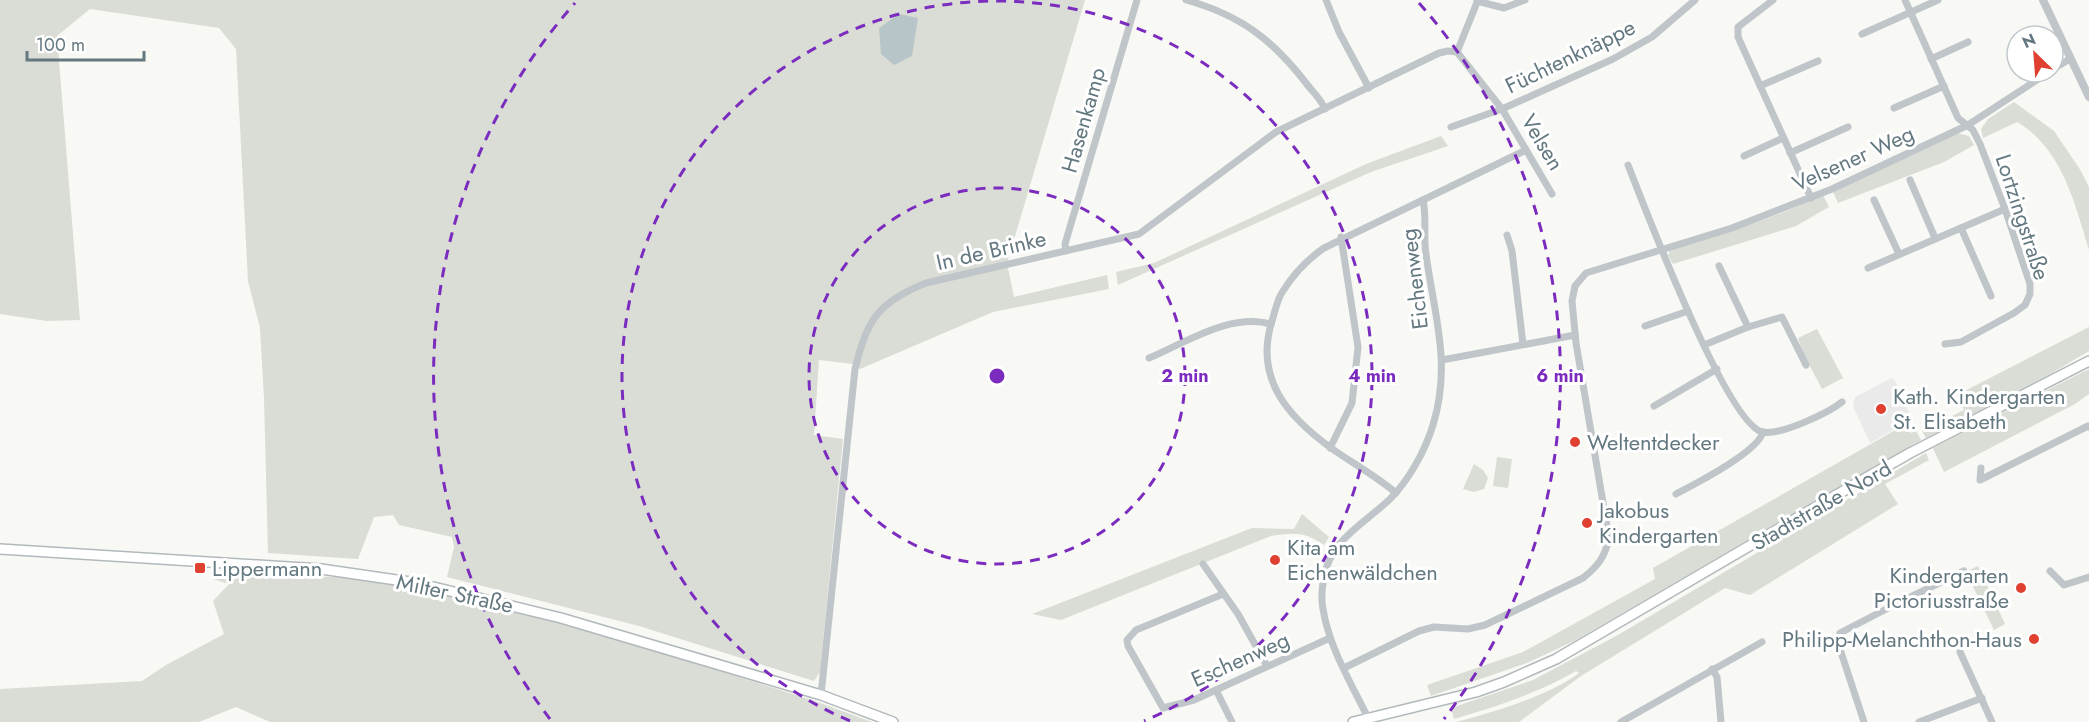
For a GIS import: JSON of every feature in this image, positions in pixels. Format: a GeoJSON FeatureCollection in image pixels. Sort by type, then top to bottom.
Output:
{"type":"FeatureCollection","features":[{"type":"Feature","properties":{"kind":"main road","name":"Stadtstraße Nord"},"geometry":{"type":"LineString","coordinates":[[1353,722],[1476,692],[1556,659],[1860,481],[2089,361]]}},
{"type":"Feature","properties":{"kind":"main road","name":"Milter Straße"},"geometry":{"type":"LineString","coordinates":[[0,549],[321,569],[399,580],[561,618],[821,695],[893,722]]}},
{"type":"Feature","properties":{"kind":"street","name":"Hasenkamp"},"geometry":{"type":"LineString","coordinates":[[1066,251],[1065,244],[1137,0]]}},
{"type":"Feature","properties":{"kind":"street"},"geometry":{"type":"LineString","coordinates":[[1186,0],[1224,12],[1251,28],[1282,54],[1325,109]]}},
{"type":"Feature","properties":{"kind":"street"},"geometry":{"type":"LineString","coordinates":[[1326,0],[1339,32],[1369,88]]}},
{"type":"Feature","properties":{"kind":"street"},"geometry":{"type":"LineString","coordinates":[[1456,52],[1478,1],[1504,8],[1525,0]]}},
{"type":"Feature","properties":{"kind":"street","name":"Füchtenknäppe"},"geometry":{"type":"LineString","coordinates":[[1451,127],[1502,109],[1613,59],[1652,37],[1695,0]]}},
{"type":"Feature","properties":{"kind":"street"},"geometry":{"type":"LineString","coordinates":[[1773,0],[1738,27],[1738,37],[1811,198]]}},
{"type":"Feature","properties":{"kind":"street","name":"Lortzingstraße"},"geometry":{"type":"LineString","coordinates":[[1905,0],[1958,118],[1973,130],[2005,209],[2030,284],[2030,294],[2025,305],[2014,313],[1961,342],[1946,344]]}},
{"type":"Feature","properties":{"kind":"street"},"geometry":{"type":"LineString","coordinates":[[1862,34],[1938,0]]}},
{"type":"Feature","properties":{"kind":"street"},"geometry":{"type":"LineString","coordinates":[[2043,0],[2089,97]]}},
{"type":"Feature","properties":{"kind":"street"},"geometry":{"type":"LineString","coordinates":[[1931,59],[1968,42]]}},
{"type":"Feature","properties":{"kind":"street","name":"In de Brinke"},"geometry":{"type":"LineString","coordinates":[[821,695],[855,369],[867,327],[883,308],[900,293],[926,283],[1139,234],[1276,132],[1439,53],[1456,52]]}},
{"type":"Feature","properties":{"kind":"street","name":"Velsen"},"geometry":{"type":"LineString","coordinates":[[1456,52],[1502,109],[1552,194]]}},
{"type":"Feature","properties":{"kind":"street"},"geometry":{"type":"LineString","coordinates":[[2065,61],[2070,58]]}},
{"type":"Feature","properties":{"kind":"street"},"geometry":{"type":"LineString","coordinates":[[1760,86],[1818,61]]}},
{"type":"Feature","properties":{"kind":"street","name":"Velsener Weg"},"geometry":{"type":"LineString","coordinates":[[1575,335],[1572,301],[1575,286],[1586,273],[1732,228],[1811,198],[1968,125],[2031,84]]}},
{"type":"Feature","properties":{"kind":"street"},"geometry":{"type":"LineString","coordinates":[[1894,108],[1944,86]]}},
{"type":"Feature","properties":{"kind":"street"},"geometry":{"type":"LineString","coordinates":[[1790,153],[1848,127]]}},
{"type":"Feature","properties":{"kind":"street"},"geometry":{"type":"LineString","coordinates":[[1744,156],[1783,138]]}},
{"type":"Feature","properties":{"kind":"street","name":"Eichenweg"},"geometry":{"type":"LineString","coordinates":[[1368,717],[1330,638],[1322,607],[1322,596],[1325,571],[1332,554],[1349,533],[1396,493],[1412,471],[1432,426],[1442,374],[1442,360],[1436,310],[1425,252],[1423,200],[1526,150]]}},
{"type":"Feature","properties":{"kind":"street"},"geometry":{"type":"LineString","coordinates":[[1628,165],[1660,249],[1704,345],[1751,426],[1763,432],[1774,432],[1804,423],[1832,410],[1842,402]]}},
{"type":"Feature","properties":{"kind":"street"},"geometry":{"type":"LineString","coordinates":[[1910,180],[1935,238]]}},
{"type":"Feature","properties":{"kind":"street"},"geometry":{"type":"LineString","coordinates":[[1396,493],[1330,448],[1299,421],[1274,390],[1268,367],[1267,338],[1281,292],[1314,255],[1341,237],[1423,200]]}},
{"type":"Feature","properties":{"kind":"street"},"geometry":{"type":"LineString","coordinates":[[1874,200],[1899,254]]}},
{"type":"Feature","properties":{"kind":"street"},"geometry":{"type":"LineString","coordinates":[[1868,268],[2005,209]]}},
{"type":"Feature","properties":{"kind":"street"},"geometry":{"type":"LineString","coordinates":[[1960,228],[1990,296]]}},
{"type":"Feature","properties":{"kind":"street"},"geometry":{"type":"LineString","coordinates":[[1507,235],[1512,251],[1523,344]]}},
{"type":"Feature","properties":{"kind":"street"},"geometry":{"type":"LineString","coordinates":[[1330,448],[1352,403],[1358,347],[1341,237]]}},
{"type":"Feature","properties":{"kind":"street"},"geometry":{"type":"LineString","coordinates":[[1719,266],[1748,327]]}},
{"type":"Feature","properties":{"kind":"street"},"geometry":{"type":"LineString","coordinates":[[1645,326],[1688,311]]}},
{"type":"Feature","properties":{"kind":"street"},"geometry":{"type":"LineString","coordinates":[[1704,345],[1748,327],[1782,317],[1806,366]]}},
{"type":"Feature","properties":{"kind":"street"},"geometry":{"type":"LineString","coordinates":[[1149,358],[1234,322],[1260,321],[1271,324]]}},
{"type":"Feature","properties":{"kind":"street"},"geometry":{"type":"LineString","coordinates":[[1344,668],[1419,631],[1434,627],[1468,629],[1485,625],[1583,578],[1596,568],[1605,555],[1609,538],[1575,335],[1442,360]]}},
{"type":"Feature","properties":{"kind":"street"},"geometry":{"type":"LineString","coordinates":[[1654,406],[1717,369]]}},
{"type":"Feature","properties":{"kind":"street"},"geometry":{"type":"LineString","coordinates":[[1981,468],[1980,480],[2089,427]]}},
{"type":"Feature","properties":{"kind":"street"},"geometry":{"type":"LineString","coordinates":[[1676,494],[1722,468],[1756,444],[1763,432]]}},
{"type":"Feature","properties":{"kind":"street"},"geometry":{"type":"LineString","coordinates":[[1203,564],[1238,614],[1267,666]]}},
{"type":"Feature","properties":{"kind":"street"},"geometry":{"type":"LineString","coordinates":[[1864,722],[1839,643],[1840,633],[1964,571]]}},
{"type":"Feature","properties":{"kind":"street"},"geometry":{"type":"LineString","coordinates":[[2050,571],[2064,585],[2089,577]]}},
{"type":"Feature","properties":{"kind":"street","name":"Eschenweg"},"geometry":{"type":"LineString","coordinates":[[1223,594],[1136,630],[1127,640],[1128,646],[1163,708],[1194,700],[1330,638]]}},
{"type":"Feature","properties":{"kind":"street"},"geometry":{"type":"LineString","coordinates":[[1621,722],[1630,720],[1712,669],[1762,642]]}},
{"type":"Feature","properties":{"kind":"street"},"geometry":{"type":"LineString","coordinates":[[1960,652],[1992,722]]}},
{"type":"Feature","properties":{"kind":"street"},"geometry":{"type":"LineString","coordinates":[[1712,669],[1716,677],[1721,722]]}},
{"type":"Feature","properties":{"kind":"street"},"geometry":{"type":"LineString","coordinates":[[1216,690],[1232,722]]}},
{"type":"Feature","properties":{"kind":"street"},"geometry":{"type":"LineString","coordinates":[[1919,722],[1982,698]]}},
{"type":"Feature","properties":{"kind":"shaded area"},"geometry":{"type":"Polygon","coordinates":[[[0,0],[1085,0],[1007,263],[1014,297],[1107,275],[1109,289],[993,312],[860,369],[853,364],[819,360],[814,435],[843,439],[820,672],[814,681],[639,626],[447,577],[454,547],[452,537],[399,525],[393,515],[374,517],[358,559],[268,553],[260,328],[248,281],[236,49],[219,28],[90,9],[57,36],[80,320],[47,321],[0,314],[0,0]]]}},
{"type":"Feature","properties":{"kind":"shaded area"},"geometry":{"type":"Polygon","coordinates":[[[899,14],[918,18],[912,56],[894,65],[881,54],[879,28],[899,14]]]}},
{"type":"Feature","properties":{"kind":"shaded area"},"geometry":{"type":"Polygon","coordinates":[[[2014,102],[2054,131],[2081,171],[2089,187],[2089,250],[2065,178],[2045,146],[2017,122],[1983,138],[1981,129],[1988,119],[2014,102]]]}},
{"type":"Feature","properties":{"kind":"shaded area"},"geometry":{"type":"Polygon","coordinates":[[[1957,133],[1969,136],[1974,145],[1944,162],[1838,203],[1833,192],[1957,133]]]}},
{"type":"Feature","properties":{"kind":"shaded area"},"geometry":{"type":"Polygon","coordinates":[[[1441,136],[1448,146],[1371,172],[1118,285],[1116,272],[1154,263],[1366,164],[1441,136]]]}},
{"type":"Feature","properties":{"kind":"shaded area"},"geometry":{"type":"Polygon","coordinates":[[[1823,195],[1829,207],[1796,226],[1673,264],[1668,255],[1671,248],[1748,225],[1823,195]]]}},
{"type":"Feature","properties":{"kind":"shaded area"},"geometry":{"type":"Polygon","coordinates":[[[2089,327],[2089,351],[2050,374],[1926,438],[1922,431],[1964,410],[1957,395],[2089,327]]]}},
{"type":"Feature","properties":{"kind":"shaded area"},"geometry":{"type":"Polygon","coordinates":[[[1817,329],[1843,378],[1822,389],[1802,351],[1798,338],[1817,329]]]}},
{"type":"Feature","properties":{"kind":"shaded area"},"geometry":{"type":"Polygon","coordinates":[[[2089,369],[2089,394],[2075,404],[1944,472],[1933,448],[2089,369]]]}},
{"type":"Feature","properties":{"kind":"shaded area","name":"Kath. Kindergarten St. Elisabeth"},"geometry":{"type":"Polygon","coordinates":[[[1892,378],[1912,419],[1870,443],[1853,406],[1855,397],[1892,378]]]}},
{"type":"Feature","properties":{"kind":"shaded area"},"geometry":{"type":"Polygon","coordinates":[[[1906,424],[1911,433],[1916,431],[1921,440],[1574,641],[1527,663],[1431,696],[1427,685],[1523,652],[1655,579],[1653,568],[1906,424]]]}},
{"type":"Feature","properties":{"kind":"shaded area"},"geometry":{"type":"Polygon","coordinates":[[[1926,453],[1929,460],[1885,484],[1898,504],[1750,595],[1725,588],[1581,676],[1519,722],[1456,722],[1537,696],[1579,673],[1576,671],[1516,699],[1454,719],[1451,708],[1533,680],[1618,635],[1926,453]]]}},
{"type":"Feature","properties":{"kind":"shaded area"},"geometry":{"type":"Polygon","coordinates":[[[1497,457],[1512,459],[1508,488],[1493,486],[1497,457]]]}},
{"type":"Feature","properties":{"kind":"shaded area"},"geometry":{"type":"Polygon","coordinates":[[[1474,464],[1483,470],[1488,478],[1484,489],[1474,492],[1463,489],[1474,464]]]}},
{"type":"Feature","properties":{"kind":"shaded area"},"geometry":{"type":"Polygon","coordinates":[[[1302,514],[1329,537],[1324,545],[1310,537],[1298,534],[1271,536],[1061,620],[1032,614],[1252,528],[1294,529],[1302,514]]]}},
{"type":"Feature","properties":{"kind":"shaded area"},"geometry":{"type":"Polygon","coordinates":[[[1978,566],[2005,624],[1994,630],[1966,572],[1978,566]]]}},
{"type":"Feature","properties":{"kind":"shaded area"},"geometry":{"type":"Polygon","coordinates":[[[210,572],[354,578],[442,592],[586,629],[815,701],[872,722],[270,722],[236,707],[199,722],[0,722],[0,689],[142,681],[166,665],[224,634],[213,601],[229,584],[213,579],[210,572]]]}},
{"type":"Feature","properties":{"kind":"place","name":"Kath. Kindergarten St. Elisabeth"},"geometry":{"type":"Point","coordinates":[1881,409]}},
{"type":"Feature","properties":{"kind":"place","name":"Weltentdecker"},"geometry":{"type":"Point","coordinates":[1575,442]}},
{"type":"Feature","properties":{"kind":"place","name":"Jakobus Kindergarten"},"geometry":{"type":"Point","coordinates":[1587,523]}},
{"type":"Feature","properties":{"kind":"place","name":"Kita am Eichenwäldchen"},"geometry":{"type":"Point","coordinates":[1275,560]}},
{"type":"Feature","properties":{"kind":"place","name":"Lippermann"},"geometry":{"type":"Point","coordinates":[200,568]}},
{"type":"Feature","properties":{"kind":"place","name":"Kindergarten Pictoriusstraße"},"geometry":{"type":"Point","coordinates":[2021,588]}},
{"type":"Feature","properties":{"kind":"place","name":"Philipp-Melanchthon-Haus"},"geometry":{"type":"Point","coordinates":[2034,639]}}]}
